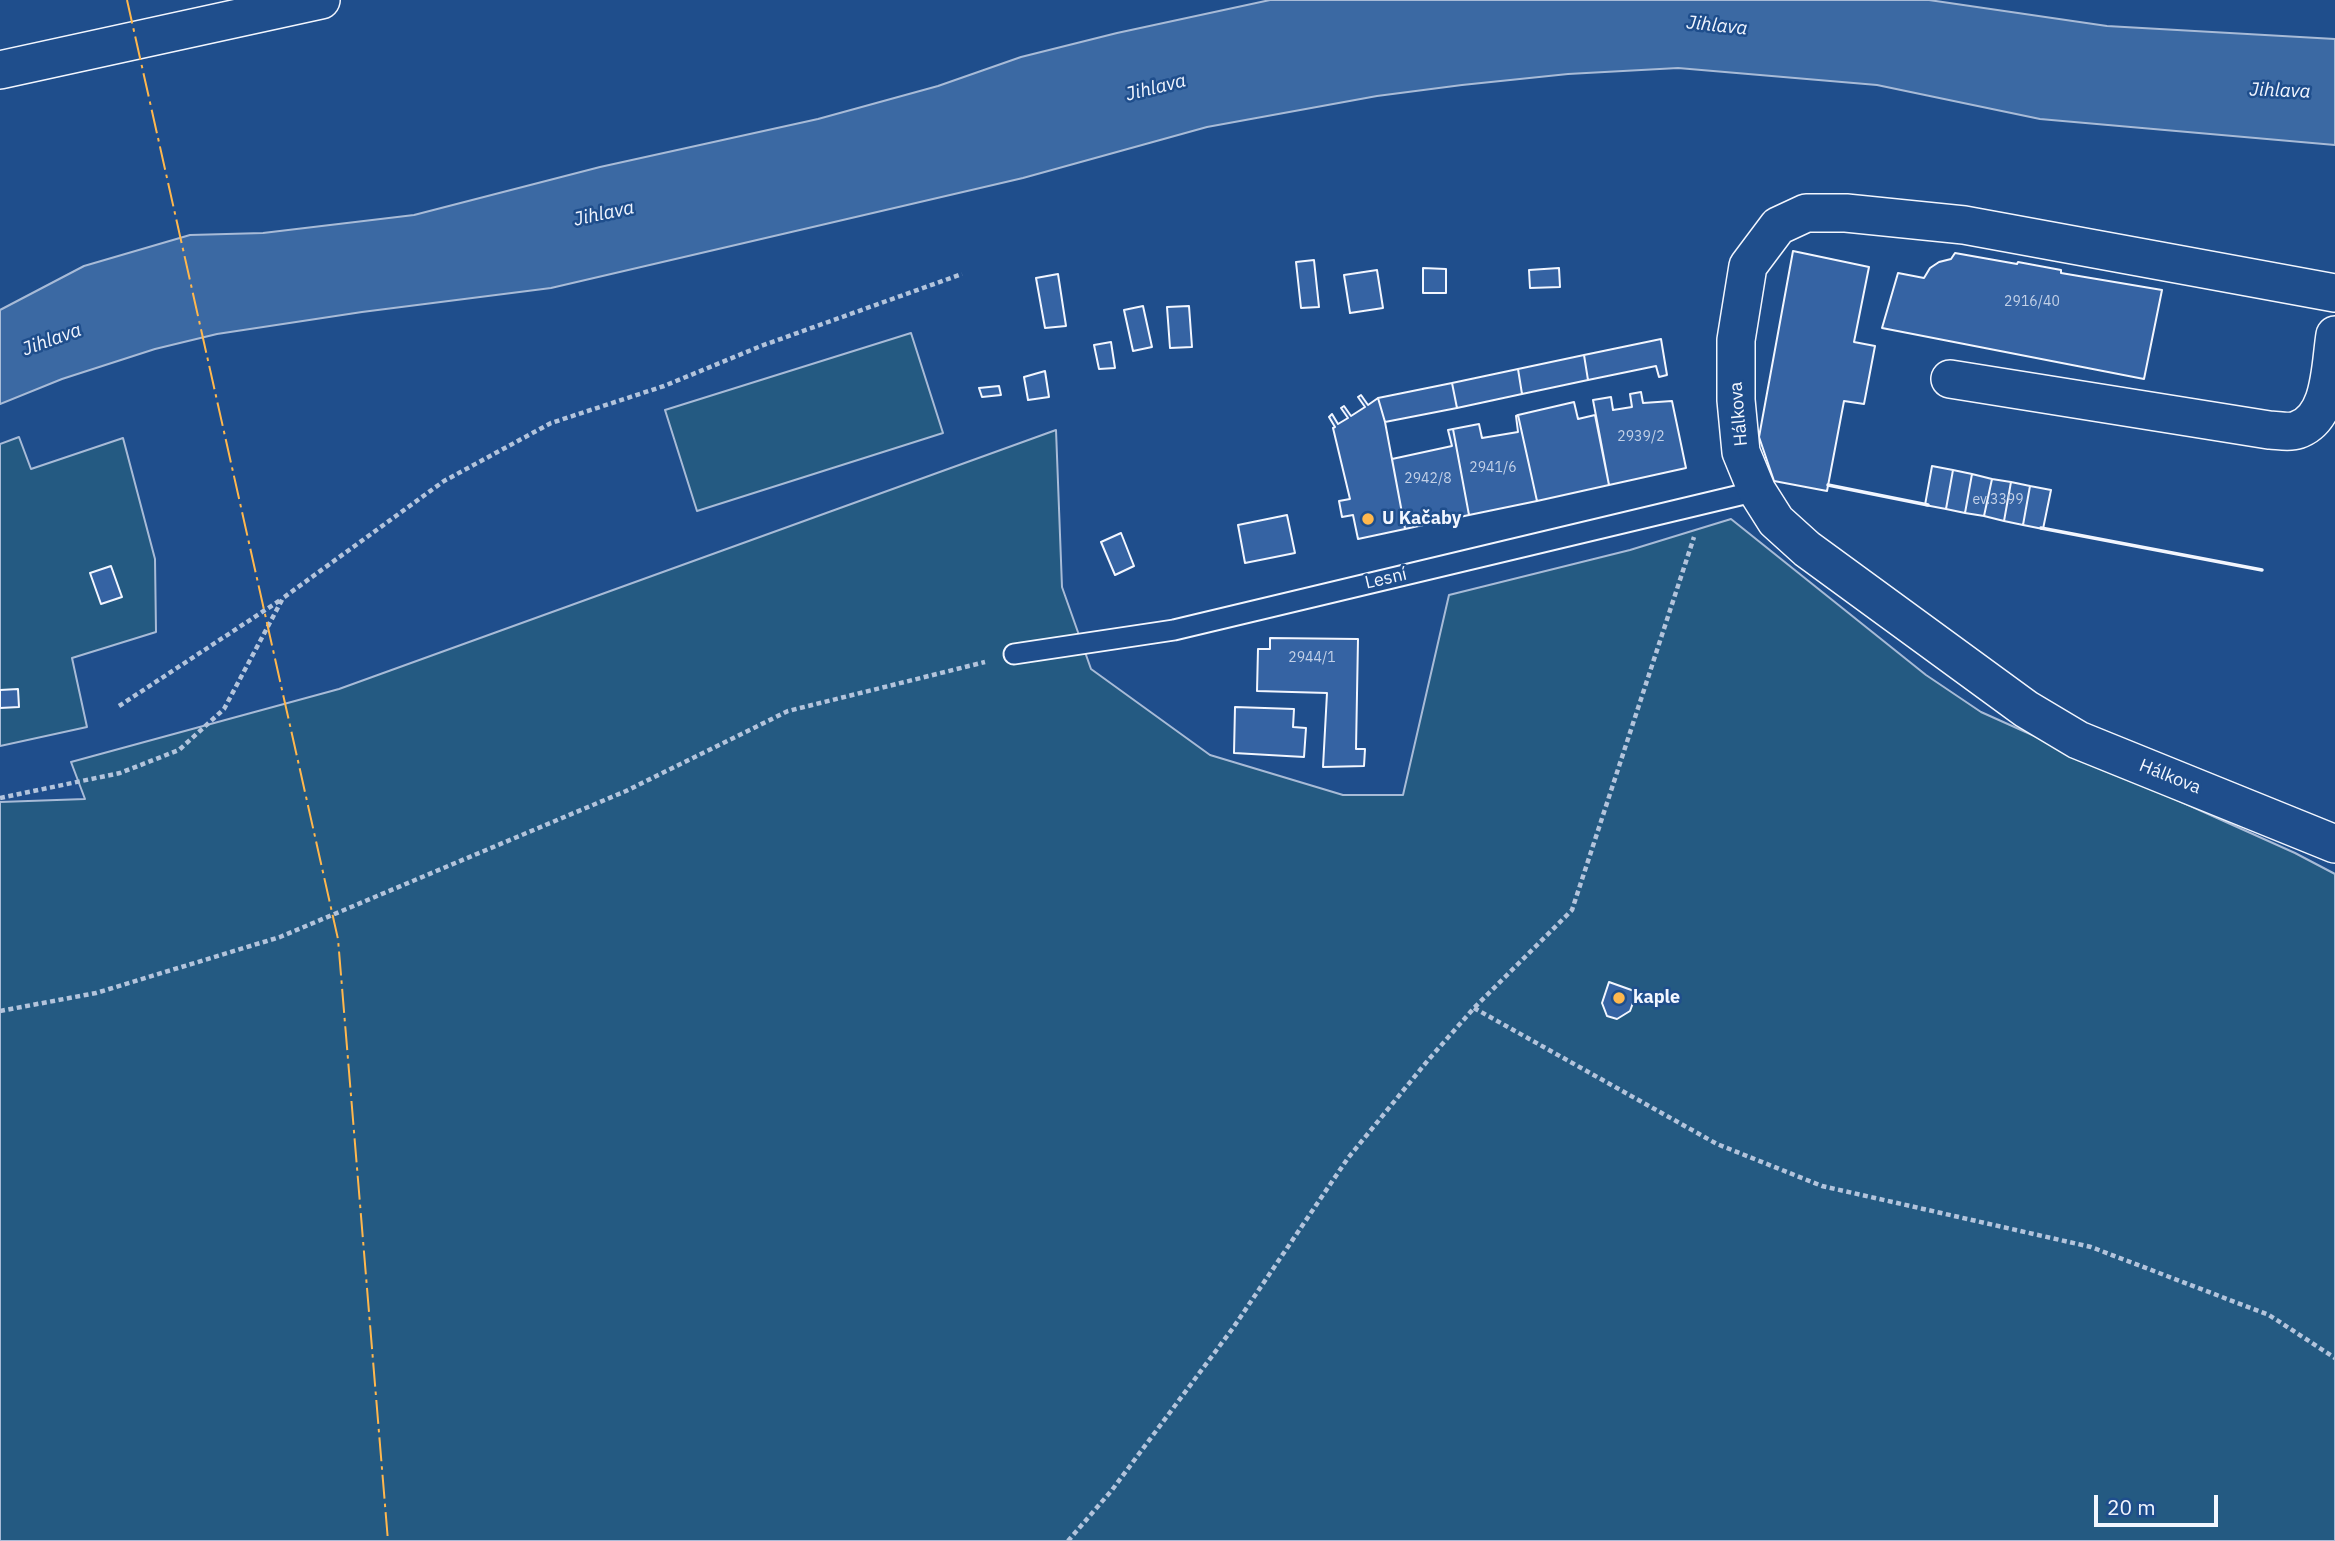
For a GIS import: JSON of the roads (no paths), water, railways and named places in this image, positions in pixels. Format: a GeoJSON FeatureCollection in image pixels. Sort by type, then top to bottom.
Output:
{"type":"FeatureCollection","features":[{"type":"Feature","properties":{"kind":"street"},"geometry":{"type":"LineString","coordinates":[[0,70],[321,0]]}},
{"type":"Feature","properties":{"kind":"street","name":"Hálkova"},"geometry":{"type":"LineString","coordinates":[[2335,293],[1964,225],[1846,213],[1805,213],[1778,226],[1748,266],[1736,340],[1736,400],[1741,452],[1757,491],[1776,521],[1807,549],[2026,709],[2078,740],[2335,844]]}},
{"type":"Feature","properties":{"kind":"street"},"geometry":{"type":"LineString","coordinates":[[1950,379],[2269,430],[2295,431],[2310,422],[2324,404],[2335,335]]}},
{"type":"Feature","properties":{"kind":"lane","name":"Lesní"},"geometry":{"type":"LineString","coordinates":[[1014,654],[1174,630],[1757,491]]}},
{"type":"Feature","properties":{"kind":"water","name":"Jihlava"},"geometry":{"type":"Polygon","coordinates":[[[1270,0],[1929,0],[2107,26],[2335,39],[2335,145],[2040,119],[1877,85],[1678,68],[1568,74],[1462,85],[1377,96],[1207,127],[1023,178],[551,288],[217,334],[155,349],[62,379],[0,404],[0,310],[84,266],[190,235],[263,233],[414,215],[600,167],[818,119],[938,86],[1021,57],[1270,0]]]}},
{"type":"Feature","properties":{"kind":"place","name":"U Kačaby"},"geometry":{"type":"Point","coordinates":[1368,519]}},
{"type":"Feature","properties":{"kind":"place","name":"kaple"},"geometry":{"type":"Point","coordinates":[1619,998]}}]}
